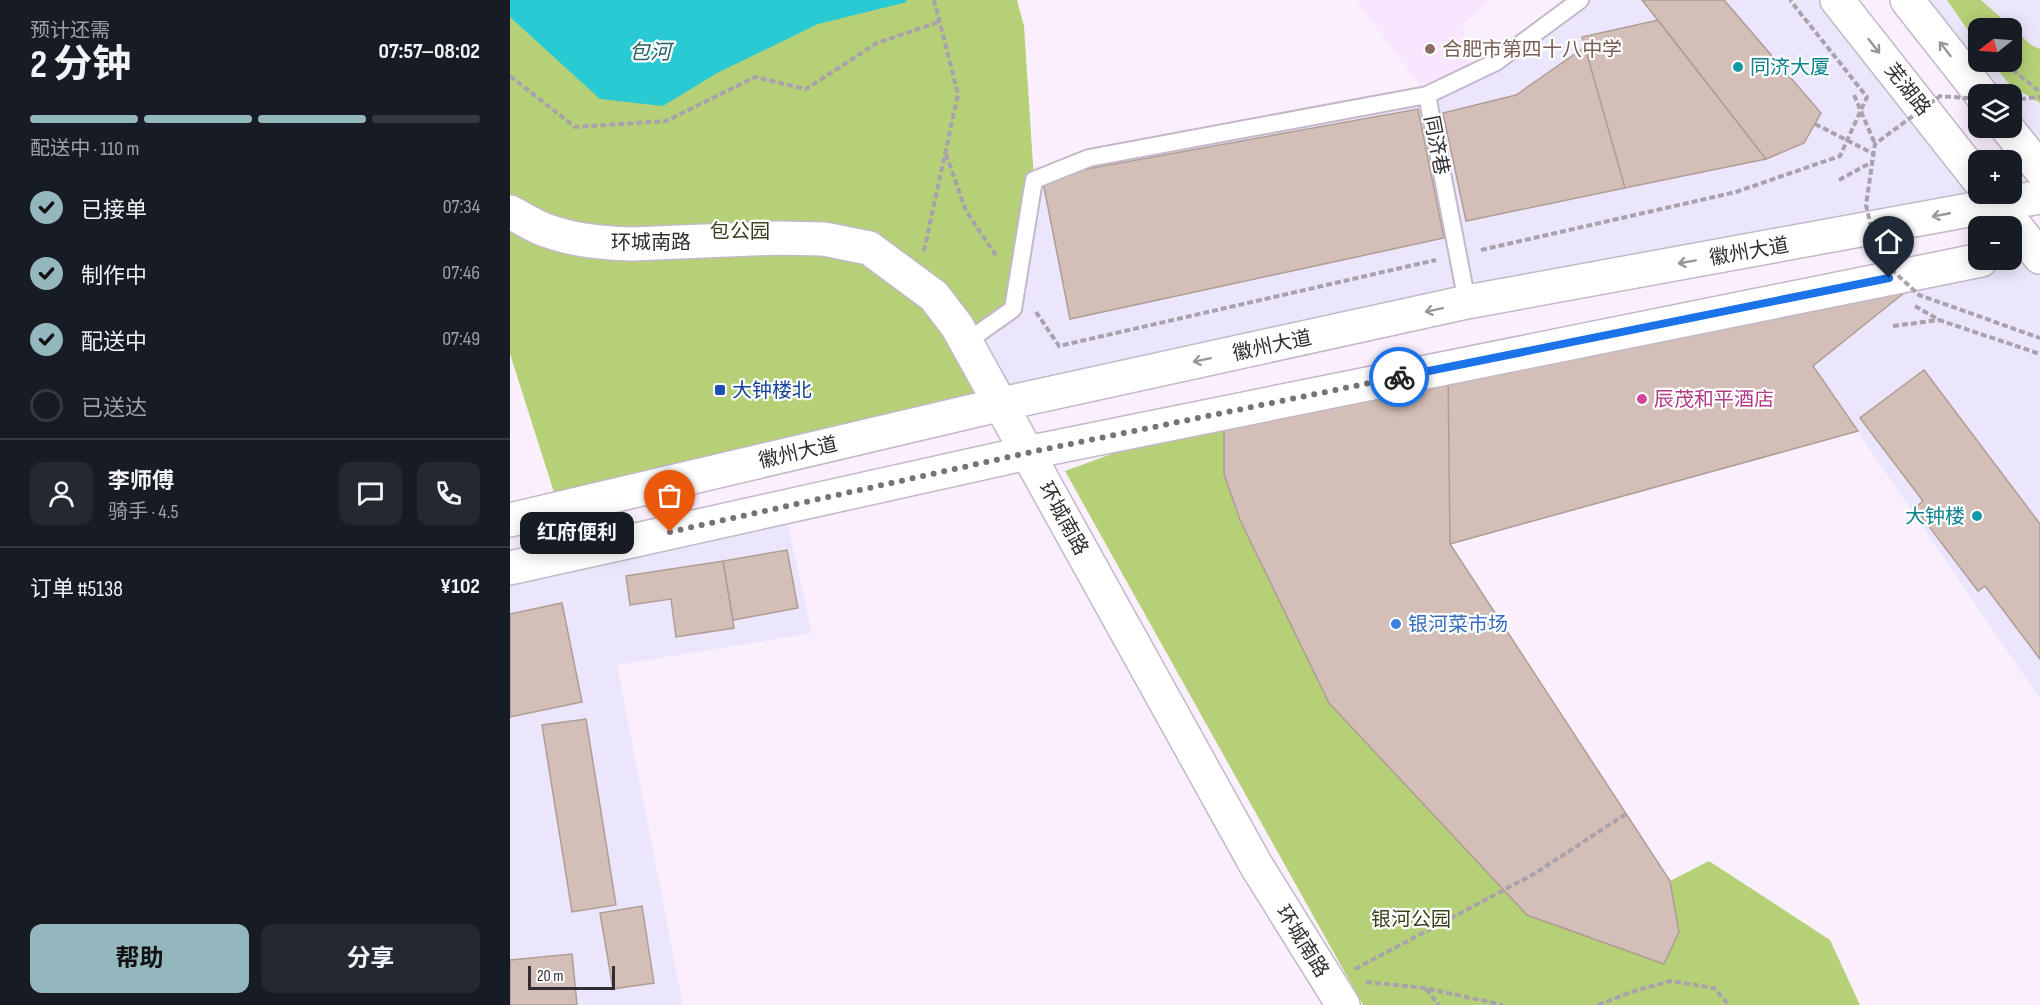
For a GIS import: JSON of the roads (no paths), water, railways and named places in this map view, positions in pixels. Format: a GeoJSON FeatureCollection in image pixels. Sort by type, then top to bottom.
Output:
{"type":"FeatureCollection","features":[{"type":"Feature","properties":{"kind":"main road","name":"芜湖路"},"geometry":{"type":"LineString","coordinates":[[1837,0],[1968,166]]}},
{"type":"Feature","properties":{"kind":"main road"},"geometry":{"type":"LineString","coordinates":[[1907,0],[1974,84]]}},
{"type":"Feature","properties":{"kind":"main road"},"geometry":{"type":"LineString","coordinates":[[2015,138],[2040,169]]}},
{"type":"Feature","properties":{"kind":"main road","name":"徽州大道"},"geometry":{"type":"LineString","coordinates":[[2022,198],[2040,197]]}},
{"type":"Feature","properties":{"kind":"main road","name":"徽州大道"},"geometry":{"type":"LineString","coordinates":[[510,520],[1001,405],[1467,302],[1968,204]]}},
{"type":"Feature","properties":{"kind":"main road"},"geometry":{"type":"LineString","coordinates":[[1997,204],[2031,252]]}},
{"type":"Feature","properties":{"kind":"main road","name":"环城南路"},"geometry":{"type":"LineString","coordinates":[[510,212],[546,231],[576,239],[610,243],[824,238],[869,248],[933,296],[957,326],[1256,865],[1349,987]]}},
{"type":"Feature","properties":{"kind":"main road"},"geometry":{"type":"LineString","coordinates":[[510,568],[1028,453],[1968,263]]}},
{"type":"Feature","properties":{"kind":"lane","name":"同济巷"},"geometry":{"type":"LineString","coordinates":[[1467,302],[1427,95],[1496,62],[1580,0]]}},
{"type":"Feature","properties":{"kind":"lane"},"geometry":{"type":"LineString","coordinates":[[972,338],[1013,309],[1034,180],[1089,158],[1427,95]]}},
{"type":"Feature","properties":{"kind":"water","name":"包河"},"geometry":{"type":"Polygon","coordinates":[[[510,0],[906,0],[907,2],[818,24],[717,73],[663,106],[600,99],[510,17],[510,0]]]}},
{"type":"Feature","properties":{"kind":"place","name":"合肥市第四十八中学"},"geometry":{"type":"Point","coordinates":[1430,49]}},
{"type":"Feature","properties":{"kind":"place","name":"同济大厦"},"geometry":{"type":"Point","coordinates":[1738,67]}},
{"type":"Feature","properties":{"kind":"place","name":"大钟楼北"},"geometry":{"type":"Point","coordinates":[720,390]}},
{"type":"Feature","properties":{"kind":"place","name":"辰茂和平酒店"},"geometry":{"type":"Point","coordinates":[1642,399]}},
{"type":"Feature","properties":{"kind":"place","name":"大钟楼"},"geometry":{"type":"Point","coordinates":[1977,516]}},
{"type":"Feature","properties":{"kind":"place","name":"红府便利"},"geometry":{"type":"Point","coordinates":[670,532]}},
{"type":"Feature","properties":{"kind":"place","name":"银河菜市场"},"geometry":{"type":"Point","coordinates":[1396,624]}},
{"type":"Feature","properties":{"kind":"park label","name":"包公园"},"geometry":{"type":"Point","coordinates":[740,231]}},
{"type":"Feature","properties":{"kind":"park label","name":"银河公园"},"geometry":{"type":"Point","coordinates":[1411,919]}}]}
